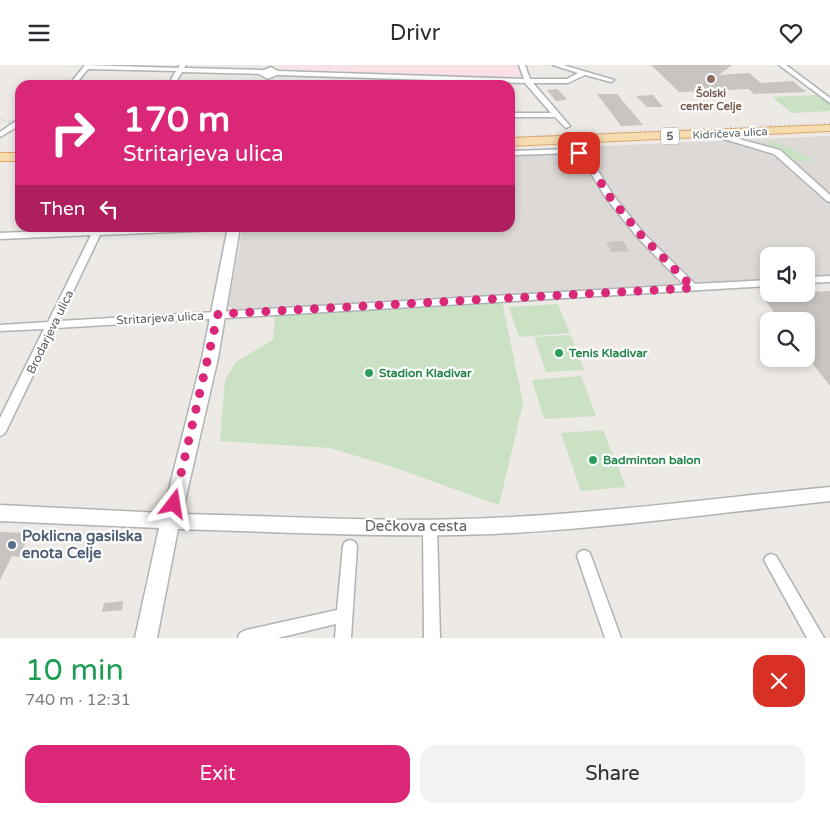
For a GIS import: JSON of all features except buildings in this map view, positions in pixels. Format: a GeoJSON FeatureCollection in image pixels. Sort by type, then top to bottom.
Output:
{"type":"FeatureCollection","features":[{"type":"Feature","properties":{"kind":"main road","name":"Kidričeva ulica"},"geometry":{"type":"LineString","coordinates":[[515,147],[830,128]]}},
{"type":"Feature","properties":{"kind":"main road","name":"Kidričeva ulica"},"geometry":{"type":"LineString","coordinates":[[515,147],[830,132]]}},
{"type":"Feature","properties":{"kind":"main road"},"geometry":{"type":"LineString","coordinates":[[0,155],[15,156]]}},
{"type":"Feature","properties":{"kind":"main road"},"geometry":{"type":"LineString","coordinates":[[0,162],[15,162]]}},
{"type":"Feature","properties":{"kind":"street"},"geometry":{"type":"LineString","coordinates":[[522,65],[528,82],[566,126]]}},
{"type":"Feature","properties":{"kind":"street"},"geometry":{"type":"LineString","coordinates":[[556,65],[611,80]]}},
{"type":"Feature","properties":{"kind":"street"},"geometry":{"type":"LineString","coordinates":[[782,65],[830,101]]}},
{"type":"Feature","properties":{"kind":"street"},"geometry":{"type":"LineString","coordinates":[[76,80],[88,66],[181,67],[269,74],[463,80]]}},
{"type":"Feature","properties":{"kind":"street"},"geometry":{"type":"LineString","coordinates":[[174,80],[181,67]]}},
{"type":"Feature","properties":{"kind":"street"},"geometry":{"type":"LineString","coordinates":[[515,82],[561,82],[584,73]]}},
{"type":"Feature","properties":{"kind":"street"},"geometry":{"type":"LineString","coordinates":[[515,115],[558,115]]}},
{"type":"Feature","properties":{"kind":"street"},"geometry":{"type":"LineString","coordinates":[[0,135],[15,125]]}},
{"type":"Feature","properties":{"kind":"street"},"geometry":{"type":"LineString","coordinates":[[727,137],[756,144],[787,159],[826,192],[830,199]]}},
{"type":"Feature","properties":{"kind":"street"},"geometry":{"type":"LineString","coordinates":[[515,147],[570,151],[584,155],[609,196],[641,235],[693,288]]}},
{"type":"Feature","properties":{"kind":"street"},"geometry":{"type":"LineString","coordinates":[[0,236],[97,232]]}},
{"type":"Feature","properties":{"kind":"street","name":"Brodarjeva ulica"},"geometry":{"type":"LineString","coordinates":[[0,431],[97,232]]}},
{"type":"Feature","properties":{"kind":"street"},"geometry":{"type":"LineString","coordinates":[[146,638],[170,521],[218,314],[233,232]]}},
{"type":"Feature","properties":{"kind":"street"},"geometry":{"type":"LineString","coordinates":[[815,280],[830,279]]}},
{"type":"Feature","properties":{"kind":"street","name":"Stritarjeva ulica"},"geometry":{"type":"LineString","coordinates":[[0,328],[760,284]]}},
{"type":"Feature","properties":{"kind":"street","name":"Dečkova cesta"},"geometry":{"type":"LineString","coordinates":[[0,513],[170,521],[430,527],[570,521],[830,494]]}},
{"type":"Feature","properties":{"kind":"street"},"geometry":{"type":"LineString","coordinates":[[430,527],[432,638]]}},
{"type":"Feature","properties":{"kind":"street"},"geometry":{"type":"LineString","coordinates":[[343,638],[350,546]]}},
{"type":"Feature","properties":{"kind":"street"},"geometry":{"type":"LineString","coordinates":[[584,556],[613,638]]}},
{"type":"Feature","properties":{"kind":"street"},"geometry":{"type":"LineString","coordinates":[[771,560],[816,638]]}},
{"type":"Feature","properties":{"kind":"street"},"geometry":{"type":"LineString","coordinates":[[246,638],[345,615]]}},
{"type":"Feature","properties":{"kind":"shaded area"},"geometry":{"type":"Polygon","coordinates":[[[279,65],[517,65],[523,80],[290,72],[279,65]]]}},
{"type":"Feature","properties":{"kind":"shaded area"},"geometry":{"type":"Polygon","coordinates":[[[830,136],[830,279],[815,280],[815,247],[760,247],[760,284],[240,316],[228,305],[242,232],[515,232],[515,150],[830,136]]]}},
{"type":"Feature","properties":{"kind":"green space"},"geometry":{"type":"Polygon","coordinates":[[[817,95],[830,104],[830,111],[792,113],[772,97],[817,95]]]}},
{"type":"Feature","properties":{"kind":"green space"},"geometry":{"type":"Polygon","coordinates":[[[770,141],[779,143],[816,161],[795,161],[766,145],[770,141]]]}},
{"type":"Feature","properties":{"kind":"green space"},"geometry":{"type":"Polygon","coordinates":[[[502,301],[523,403],[499,505],[393,467],[330,448],[220,441],[225,380],[236,362],[273,340],[275,314],[502,301]]]}},
{"type":"Feature","properties":{"kind":"green space"},"geometry":{"type":"Polygon","coordinates":[[[558,304],[570,333],[519,337],[509,307],[558,304]]]}},
{"type":"Feature","properties":{"kind":"green space","name":"Tenis Kladivar"},"geometry":{"type":"Polygon","coordinates":[[[571,335],[584,370],[546,372],[534,337],[571,335]]]}},
{"type":"Feature","properties":{"kind":"green space"},"geometry":{"type":"Polygon","coordinates":[[[581,376],[596,416],[544,419],[532,380],[581,376]]]}},
{"type":"Feature","properties":{"kind":"green space","name":"Badminton balon"},"geometry":{"type":"Polygon","coordinates":[[[603,430],[626,487],[581,491],[561,433],[603,430]]]}},
{"type":"Feature","properties":{"kind":"railway"},"geometry":{"type":"LineString","coordinates":[[0,119],[15,124]]}},
{"type":"Feature","properties":{"kind":"railway"},"geometry":{"type":"LineString","coordinates":[[515,137],[830,123]]}},
{"type":"Feature","properties":{"kind":"place","name":"Šolski center Celje"},"geometry":{"type":"Point","coordinates":[711,79]}},
{"type":"Feature","properties":{"kind":"place","name":"Tenis Kladivar"},"geometry":{"type":"Point","coordinates":[559,353]}},
{"type":"Feature","properties":{"kind":"place","name":"Stadion Kladivar"},"geometry":{"type":"Point","coordinates":[369,373]}},
{"type":"Feature","properties":{"kind":"place","name":"Badminton balon"},"geometry":{"type":"Point","coordinates":[593,460]}},
{"type":"Feature","properties":{"kind":"place","name":"Poklicna gasilska enota Celje"},"geometry":{"type":"Point","coordinates":[12,545]}},
{"type":"Feature","properties":{"kind":"route"},"geometry":{"type":"LineString","coordinates":[[174,504],[210,358],[218,314],[693,288],[641,235],[609,196],[584,155],[579,153]]}}]}
